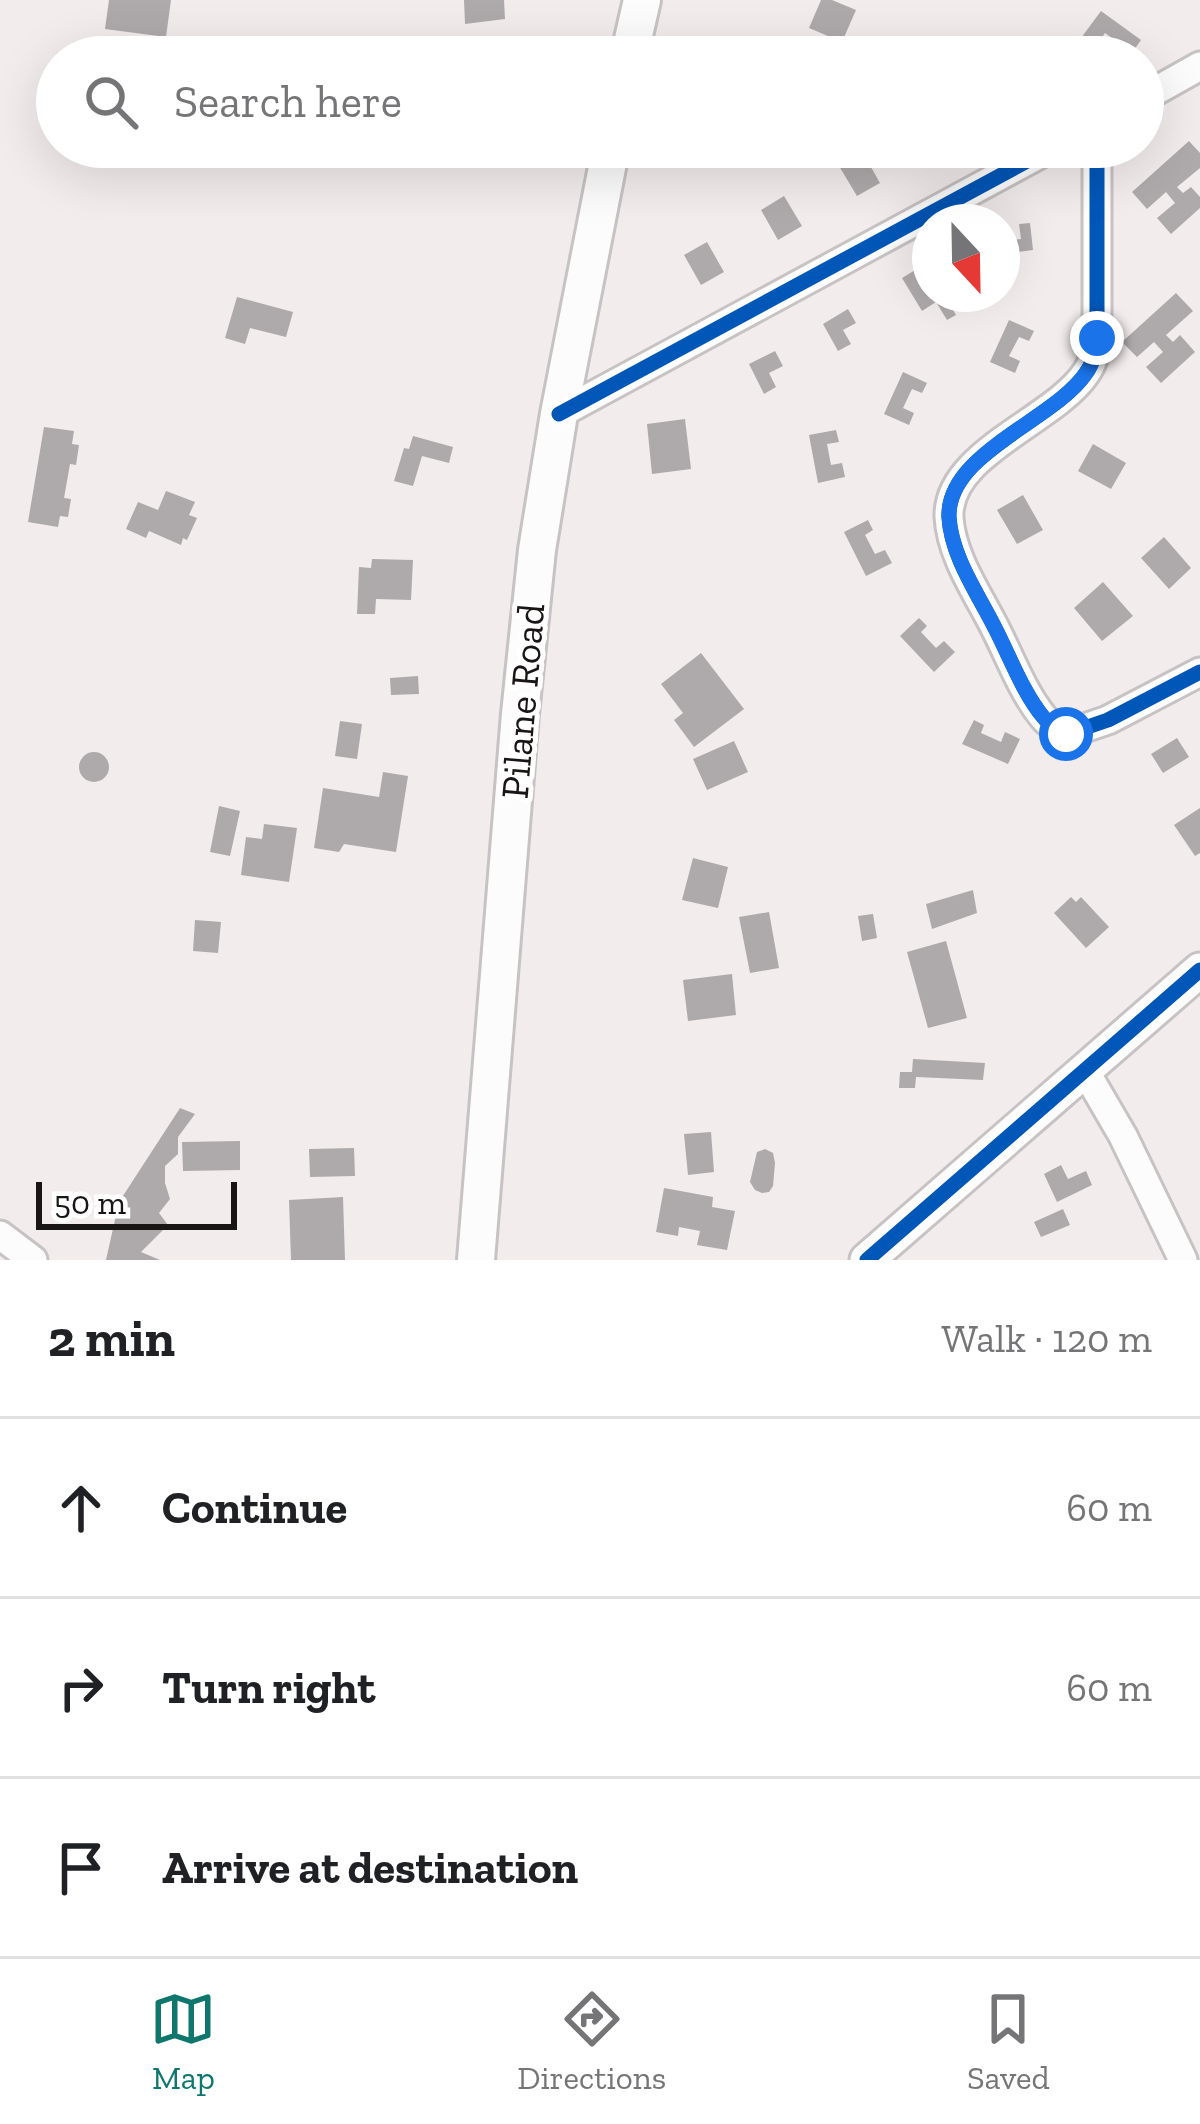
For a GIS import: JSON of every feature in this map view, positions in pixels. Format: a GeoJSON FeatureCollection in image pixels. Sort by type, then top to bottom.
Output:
{"type":"FeatureCollection","features":[{"type":"Feature","properties":{"kind":"main road"},"geometry":{"type":"LineString","coordinates":[[634,36],[642,0]]}},
{"type":"Feature","properties":{"kind":"main road","name":"Pilane Road"},"geometry":{"type":"LineString","coordinates":[[476,1260],[537,550],[606,168]]}},
{"type":"Feature","properties":{"kind":"street"},"geometry":{"type":"LineString","coordinates":[[1164,86],[1200,66]]}},
{"type":"Feature","properties":{"kind":"street"},"geometry":{"type":"LineString","coordinates":[[559,414],[1014,168]]}},
{"type":"Feature","properties":{"kind":"street"},"geometry":{"type":"LineString","coordinates":[[1097,168],[1094,360],[1084,377],[1045,412],[960,479],[948,513],[954,546],[1038,710],[1046,722],[1066,734],[1108,720],[1200,672]]}},
{"type":"Feature","properties":{"kind":"street"},"geometry":{"type":"LineString","coordinates":[[867,1260],[1200,970]]}},
{"type":"Feature","properties":{"kind":"street"},"geometry":{"type":"LineString","coordinates":[[1084,1069],[1123,1136],[1183,1260]]}},
{"type":"Feature","properties":{"kind":"street"},"geometry":{"type":"LineString","coordinates":[[0,1235],[33,1260]]}},
{"type":"Feature","properties":{"kind":"building"},"geometry":{"type":"Polygon","coordinates":[[[109,0],[171,0],[166,36],[105,29],[109,0]]]}},
{"type":"Feature","properties":{"kind":"building"},"geometry":{"type":"Polygon","coordinates":[[[464,0],[504,0],[505,19],[465,24],[464,0]]]}},
{"type":"Feature","properties":{"kind":"building"},"geometry":{"type":"Polygon","coordinates":[[[821,0],[856,10],[845,36],[828,36],[809,28],[821,0]]]}},
{"type":"Feature","properties":{"kind":"building"},"geometry":{"type":"Polygon","coordinates":[[[1101,11],[1135,36],[1105,33],[1082,36],[1101,11]]]}},
{"type":"Feature","properties":{"kind":"building"},"geometry":{"type":"Polygon","coordinates":[[[1189,141],[1200,153],[1200,168],[1177,187],[1183,193],[1191,187],[1200,197],[1200,208],[1171,234],[1157,218],[1175,203],[1166,192],[1147,209],[1132,192],[1189,141]]]}},
{"type":"Feature","properties":{"kind":"building"},"geometry":{"type":"Polygon","coordinates":[[[840,168],[872,168],[880,183],[857,196],[840,168]]]}},
{"type":"Feature","properties":{"kind":"building"},"geometry":{"type":"Polygon","coordinates":[[[784,196],[802,226],[778,240],[761,210],[784,196]]]}},
{"type":"Feature","properties":{"kind":"building"},"geometry":{"type":"Polygon","coordinates":[[[1030,223],[1033,250],[1020,252],[1020,224],[1030,223]]]}},
{"type":"Feature","properties":{"kind":"building"},"geometry":{"type":"Polygon","coordinates":[[[707,242],[724,272],[701,285],[684,255],[707,242]]]}},
{"type":"Feature","properties":{"kind":"building"},"geometry":{"type":"Polygon","coordinates":[[[912,272],[912,294],[902,278],[912,272]]]}},
{"type":"Feature","properties":{"kind":"building"},"geometry":{"type":"Polygon","coordinates":[[[1176,293],[1193,311],[1166,335],[1173,342],[1180,335],[1195,352],[1161,383],[1146,367],[1163,352],[1154,342],[1137,357],[1122,342],[1176,293]]]}},
{"type":"Feature","properties":{"kind":"building"},"geometry":{"type":"Polygon","coordinates":[[[237,297],[293,312],[286,337],[250,328],[245,344],[225,338],[237,297]]]}},
{"type":"Feature","properties":{"kind":"building"},"geometry":{"type":"Polygon","coordinates":[[[848,309],[856,323],[843,330],[851,344],[838,351],[823,324],[848,309]]]}},
{"type":"Feature","properties":{"kind":"building"},"geometry":{"type":"Polygon","coordinates":[[[1009,320],[1034,331],[1029,341],[1019,337],[1009,356],[1020,361],[1015,373],[990,362],[1009,320]]]}},
{"type":"Feature","properties":{"kind":"building"},"geometry":{"type":"Polygon","coordinates":[[[775,351],[783,366],[769,373],[776,387],[764,394],[749,364],[775,351]]]}},
{"type":"Feature","properties":{"kind":"building"},"geometry":{"type":"Polygon","coordinates":[[[903,372],[927,383],[922,393],[912,389],[903,408],[914,413],[909,425],[884,414],[903,372]]]}},
{"type":"Feature","properties":{"kind":"building"},"geometry":{"type":"Polygon","coordinates":[[[685,419],[691,469],[652,474],[647,424],[685,419]]]}},
{"type":"Feature","properties":{"kind":"building"},"geometry":{"type":"Polygon","coordinates":[[[44,427],[74,431],[72,444],[79,445],[64,498],[71,499],[68,517],[60,516],[58,527],[28,522],[44,427]]]}},
{"type":"Feature","properties":{"kind":"building"},"geometry":{"type":"Polygon","coordinates":[[[836,430],[839,442],[827,444],[831,465],[842,463],[845,477],[818,483],[809,435],[836,430]]]}},
{"type":"Feature","properties":{"kind":"building"},"geometry":{"type":"Polygon","coordinates":[[[413,436],[453,447],[449,463],[422,456],[413,486],[394,481],[404,448],[409,449],[413,436]]]}},
{"type":"Feature","properties":{"kind":"building"},"geometry":{"type":"Polygon","coordinates":[[[1093,444],[1126,463],[1111,489],[1078,471],[1093,444]]]}},
{"type":"Feature","properties":{"kind":"building"},"geometry":{"type":"Polygon","coordinates":[[[166,491],[195,502],[189,515],[197,518],[181,545],[149,531],[146,538],[126,529],[138,502],[158,510],[166,491]]]}},
{"type":"Feature","properties":{"kind":"building"},"geometry":{"type":"Polygon","coordinates":[[[1023,495],[1043,530],[1017,544],[997,510],[1023,495]]]}},
{"type":"Feature","properties":{"kind":"building"},"geometry":{"type":"Polygon","coordinates":[[[868,520],[873,530],[865,535],[875,554],[885,550],[892,563],[866,576],[844,532],[868,520]]]}},
{"type":"Feature","properties":{"kind":"building"},"geometry":{"type":"Polygon","coordinates":[[[1164,537],[1191,568],[1169,589],[1141,558],[1164,537]]]}},
{"type":"Feature","properties":{"kind":"building"},"geometry":{"type":"Polygon","coordinates":[[[372,559],[413,560],[411,600],[376,599],[375,614],[357,614],[359,567],[371,568],[372,559]]]}},
{"type":"Feature","properties":{"kind":"building"},"geometry":{"type":"Polygon","coordinates":[[[1103,582],[1133,616],[1102,641],[1074,608],[1103,582]]]}},
{"type":"Feature","properties":{"kind":"building"},"geometry":{"type":"Polygon","coordinates":[[[919,618],[927,626],[921,632],[936,648],[944,641],[955,652],[934,672],[900,636],[919,618]]]}},
{"type":"Feature","properties":{"kind":"building"},"geometry":{"type":"Polygon","coordinates":[[[701,653],[744,709],[694,747],[674,720],[683,713],[661,684],[701,653]]]}},
{"type":"Feature","properties":{"kind":"building"},"geometry":{"type":"Polygon","coordinates":[[[418,676],[419,694],[391,695],[390,678],[418,676]]]}},
{"type":"Feature","properties":{"kind":"building"},"geometry":{"type":"Polygon","coordinates":[[[974,720],[984,725],[981,733],[1001,742],[1005,732],[1020,739],[1008,764],[962,744],[974,720]]]}},
{"type":"Feature","properties":{"kind":"building"},"geometry":{"type":"Polygon","coordinates":[[[340,721],[362,724],[357,759],[335,756],[340,721]]]}},
{"type":"Feature","properties":{"kind":"building"},"geometry":{"type":"Polygon","coordinates":[[[1177,738],[1189,757],[1163,773],[1151,754],[1177,738]]]}},
{"type":"Feature","properties":{"kind":"building"},"geometry":{"type":"Polygon","coordinates":[[[734,741],[748,772],[707,790],[693,759],[734,741]]]}},
{"type":"Feature","properties":{"kind":"building"},"geometry":{"type":"Polygon","coordinates":[[[94,752],[109,767],[94,782],[79,767],[94,752]]]}},
{"type":"Feature","properties":{"kind":"building"},"geometry":{"type":"Polygon","coordinates":[[[383,772],[408,776],[396,852],[344,844],[339,852],[314,848],[323,788],[379,797],[383,772]]]}},
{"type":"Feature","properties":{"kind":"building"},"geometry":{"type":"Polygon","coordinates":[[[219,806],[240,811],[230,856],[210,852],[219,806]]]}},
{"type":"Feature","properties":{"kind":"building"},"geometry":{"type":"Polygon","coordinates":[[[1200,808],[1200,853],[1195,856],[1174,825],[1200,808]]]}},
{"type":"Feature","properties":{"kind":"building"},"geometry":{"type":"Polygon","coordinates":[[[264,824],[297,828],[289,882],[241,875],[246,837],[262,839],[264,824]]]}},
{"type":"Feature","properties":{"kind":"building"},"geometry":{"type":"Polygon","coordinates":[[[693,858],[728,867],[718,908],[682,900],[693,858]]]}},
{"type":"Feature","properties":{"kind":"building"},"geometry":{"type":"Polygon","coordinates":[[[973,890],[977,913],[932,929],[926,904],[973,890]]]}},
{"type":"Feature","properties":{"kind":"building"},"geometry":{"type":"Polygon","coordinates":[[[1071,897],[1076,902],[1081,897],[1109,927],[1086,948],[1054,913],[1071,897]]]}},
{"type":"Feature","properties":{"kind":"building"},"geometry":{"type":"Polygon","coordinates":[[[769,912],[779,968],[750,973],[739,917],[769,912]]]}},
{"type":"Feature","properties":{"kind":"building"},"geometry":{"type":"Polygon","coordinates":[[[873,914],[877,938],[862,941],[858,916],[873,914]]]}},
{"type":"Feature","properties":{"kind":"building"},"geometry":{"type":"Polygon","coordinates":[[[195,920],[221,922],[218,953],[193,951],[195,920]]]}},
{"type":"Feature","properties":{"kind":"building"},"geometry":{"type":"Polygon","coordinates":[[[946,941],[967,1018],[928,1028],[907,952],[946,941]]]}},
{"type":"Feature","properties":{"kind":"building"},"geometry":{"type":"Polygon","coordinates":[[[732,974],[736,1015],[688,1021],[683,980],[732,974]]]}},
{"type":"Feature","properties":{"kind":"building"},"geometry":{"type":"Polygon","coordinates":[[[913,1059],[985,1063],[983,1080],[916,1077],[915,1088],[899,1088],[900,1072],[912,1072],[913,1059]]]}},
{"type":"Feature","properties":{"kind":"building"},"geometry":{"type":"Polygon","coordinates":[[[180,1108],[195,1114],[178,1137],[178,1154],[165,1166],[170,1199],[159,1213],[168,1225],[141,1252],[160,1260],[106,1260],[119,1202],[180,1108]]]}},
{"type":"Feature","properties":{"kind":"building"},"geometry":{"type":"Polygon","coordinates":[[[711,1132],[714,1172],[688,1175],[684,1134],[711,1132]]]}},
{"type":"Feature","properties":{"kind":"building"},"geometry":{"type":"Polygon","coordinates":[[[240,1141],[240,1170],[183,1171],[182,1142],[240,1141]]]}},
{"type":"Feature","properties":{"kind":"building"},"geometry":{"type":"Polygon","coordinates":[[[354,1148],[355,1176],[310,1177],[309,1149],[354,1148]]]}},
{"type":"Feature","properties":{"kind":"building"},"geometry":{"type":"Polygon","coordinates":[[[757,1152],[773,1153],[775,1163],[773,1186],[762,1193],[750,1182],[757,1152]]]}},
{"type":"Feature","properties":{"kind":"building"},"geometry":{"type":"Polygon","coordinates":[[[1061,1165],[1068,1179],[1086,1171],[1092,1185],[1057,1202],[1044,1174],[1061,1165]]]}},
{"type":"Feature","properties":{"kind":"building"},"geometry":{"type":"Polygon","coordinates":[[[664,1188],[713,1197],[712,1207],[735,1211],[727,1250],[697,1245],[700,1231],[679,1227],[678,1236],[656,1232],[664,1188]]]}},
{"type":"Feature","properties":{"kind":"building"},"geometry":{"type":"Polygon","coordinates":[[[343,1197],[345,1260],[291,1260],[289,1200],[343,1197]]]}},
{"type":"Feature","properties":{"kind":"building"},"geometry":{"type":"Polygon","coordinates":[[[1063,1209],[1070,1225],[1041,1237],[1034,1222],[1063,1209]]]}},
{"type":"Feature","properties":{"kind":"cycle path"},"geometry":{"type":"LineString","coordinates":[[559,414],[1014,168]]}},
{"type":"Feature","properties":{"kind":"cycle path"},"geometry":{"type":"LineString","coordinates":[[1097,168],[1097,338],[1092,361],[1071,390],[965,474],[953,494],[951,532],[966,574],[1030,697],[1046,720],[1067,734],[1108,720],[1200,672]]}},
{"type":"Feature","properties":{"kind":"cycle path"},"geometry":{"type":"LineString","coordinates":[[867,1260],[1200,970]]}},
{"type":"Feature","properties":{"kind":"route"},"geometry":{"type":"LineString","coordinates":[[1066,734],[1046,722],[1031,697],[954,546],[948,513],[960,479],[1084,377],[1094,360],[1097,338]]}}]}
